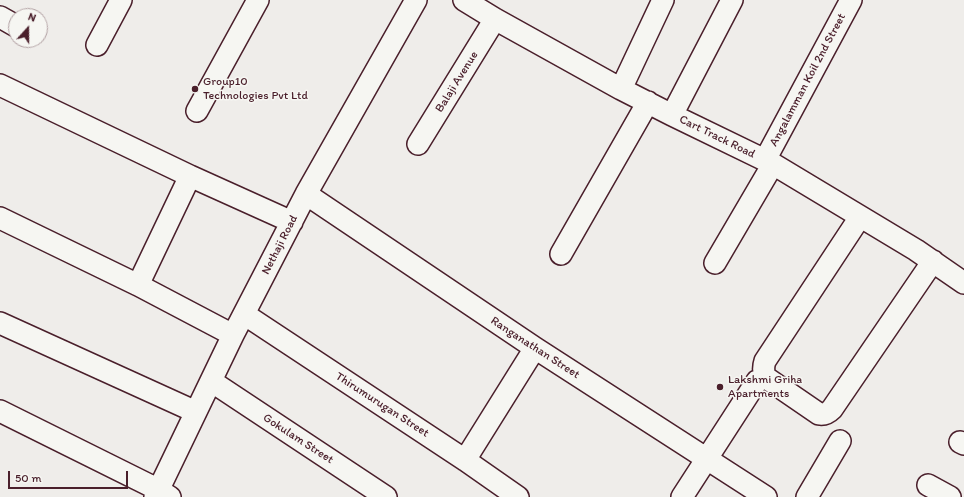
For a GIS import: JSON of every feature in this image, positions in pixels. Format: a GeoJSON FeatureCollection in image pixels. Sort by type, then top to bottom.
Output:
{"type":"FeatureCollection","features":[{"type":"Feature","properties":{"kind":"street"},"geometry":{"type":"LineString","coordinates":[[97,45],[121,0]]}},
{"type":"Feature","properties":{"kind":"street"},"geometry":{"type":"LineString","coordinates":[[197,111],[258,0]]}},
{"type":"Feature","properties":{"kind":"street","name":"Nethaji Road"},"geometry":{"type":"LineString","coordinates":[[161,495],[196,412],[244,314],[306,194],[416,0]]}},
{"type":"Feature","properties":{"kind":"street","name":"Cart Track Road"},"geometry":{"type":"LineString","coordinates":[[464,0],[495,19],[622,89],[769,162],[916,250],[964,283]]}},
{"type":"Feature","properties":{"kind":"street"},"geometry":{"type":"LineString","coordinates":[[622,89],[663,0]]}},
{"type":"Feature","properties":{"kind":"street"},"geometry":{"type":"LineString","coordinates":[[672,115],[732,0]]}},
{"type":"Feature","properties":{"kind":"street","name":"Angalamman Koil 2nd Street"},"geometry":{"type":"LineString","coordinates":[[715,263],[769,162],[851,0]]}},
{"type":"Feature","properties":{"kind":"street","name":"Balaji Avenue"},"geometry":{"type":"LineString","coordinates":[[418,144],[495,19]]}},
{"type":"Feature","properties":{"kind":"street"},"geometry":{"type":"LineString","coordinates":[[0,85],[190,176],[292,222]]}},
{"type":"Feature","properties":{"kind":"street"},"geometry":{"type":"LineString","coordinates":[[560,254],[648,102]]}},
{"type":"Feature","properties":{"kind":"street"},"geometry":{"type":"LineString","coordinates":[[138,285],[190,176]]}},
{"type":"Feature","properties":{"kind":"street","name":"Ranganathan Street"},"geometry":{"type":"LineString","coordinates":[[306,194],[535,348],[766,497]]}},
{"type":"Feature","properties":{"kind":"street"},"geometry":{"type":"LineString","coordinates":[[860,216],[763,365],[765,377],[819,414],[823,415],[832,409],[932,261]]}},
{"type":"Feature","properties":{"kind":"street"},"geometry":{"type":"LineString","coordinates":[[0,218],[138,285],[234,335]]}},
{"type":"Feature","properties":{"kind":"street","name":"Thirumurugan Street"},"geometry":{"type":"LineString","coordinates":[[244,314],[465,460],[518,497]]}},
{"type":"Feature","properties":{"kind":"street"},"geometry":{"type":"LineString","coordinates":[[0,323],[196,412]]}},
{"type":"Feature","properties":{"kind":"street"},"geometry":{"type":"LineString","coordinates":[[465,460],[535,348]]}},
{"type":"Feature","properties":{"kind":"street"},"geometry":{"type":"LineString","coordinates":[[682,497],[757,381]]}},
{"type":"Feature","properties":{"kind":"street","name":"Gokulam Street"},"geometry":{"type":"LineString","coordinates":[[211,382],[386,497]]}},
{"type":"Feature","properties":{"kind":"street"},"geometry":{"type":"LineString","coordinates":[[0,411],[161,495]]}},
{"type":"Feature","properties":{"kind":"street"},"geometry":{"type":"LineString","coordinates":[[807,497],[840,441]]}},
{"type":"Feature","properties":{"kind":"street"},"geometry":{"type":"LineString","coordinates":[[928,485],[950,497]]}},
{"type":"Feature","properties":{"kind":"place","name":"Group10 Technologies Pvt Ltd"},"geometry":{"type":"Point","coordinates":[195,89]}},
{"type":"Feature","properties":{"kind":"place","name":"Lakshmi Griha Apartments"},"geometry":{"type":"Point","coordinates":[720,387]}}]}
